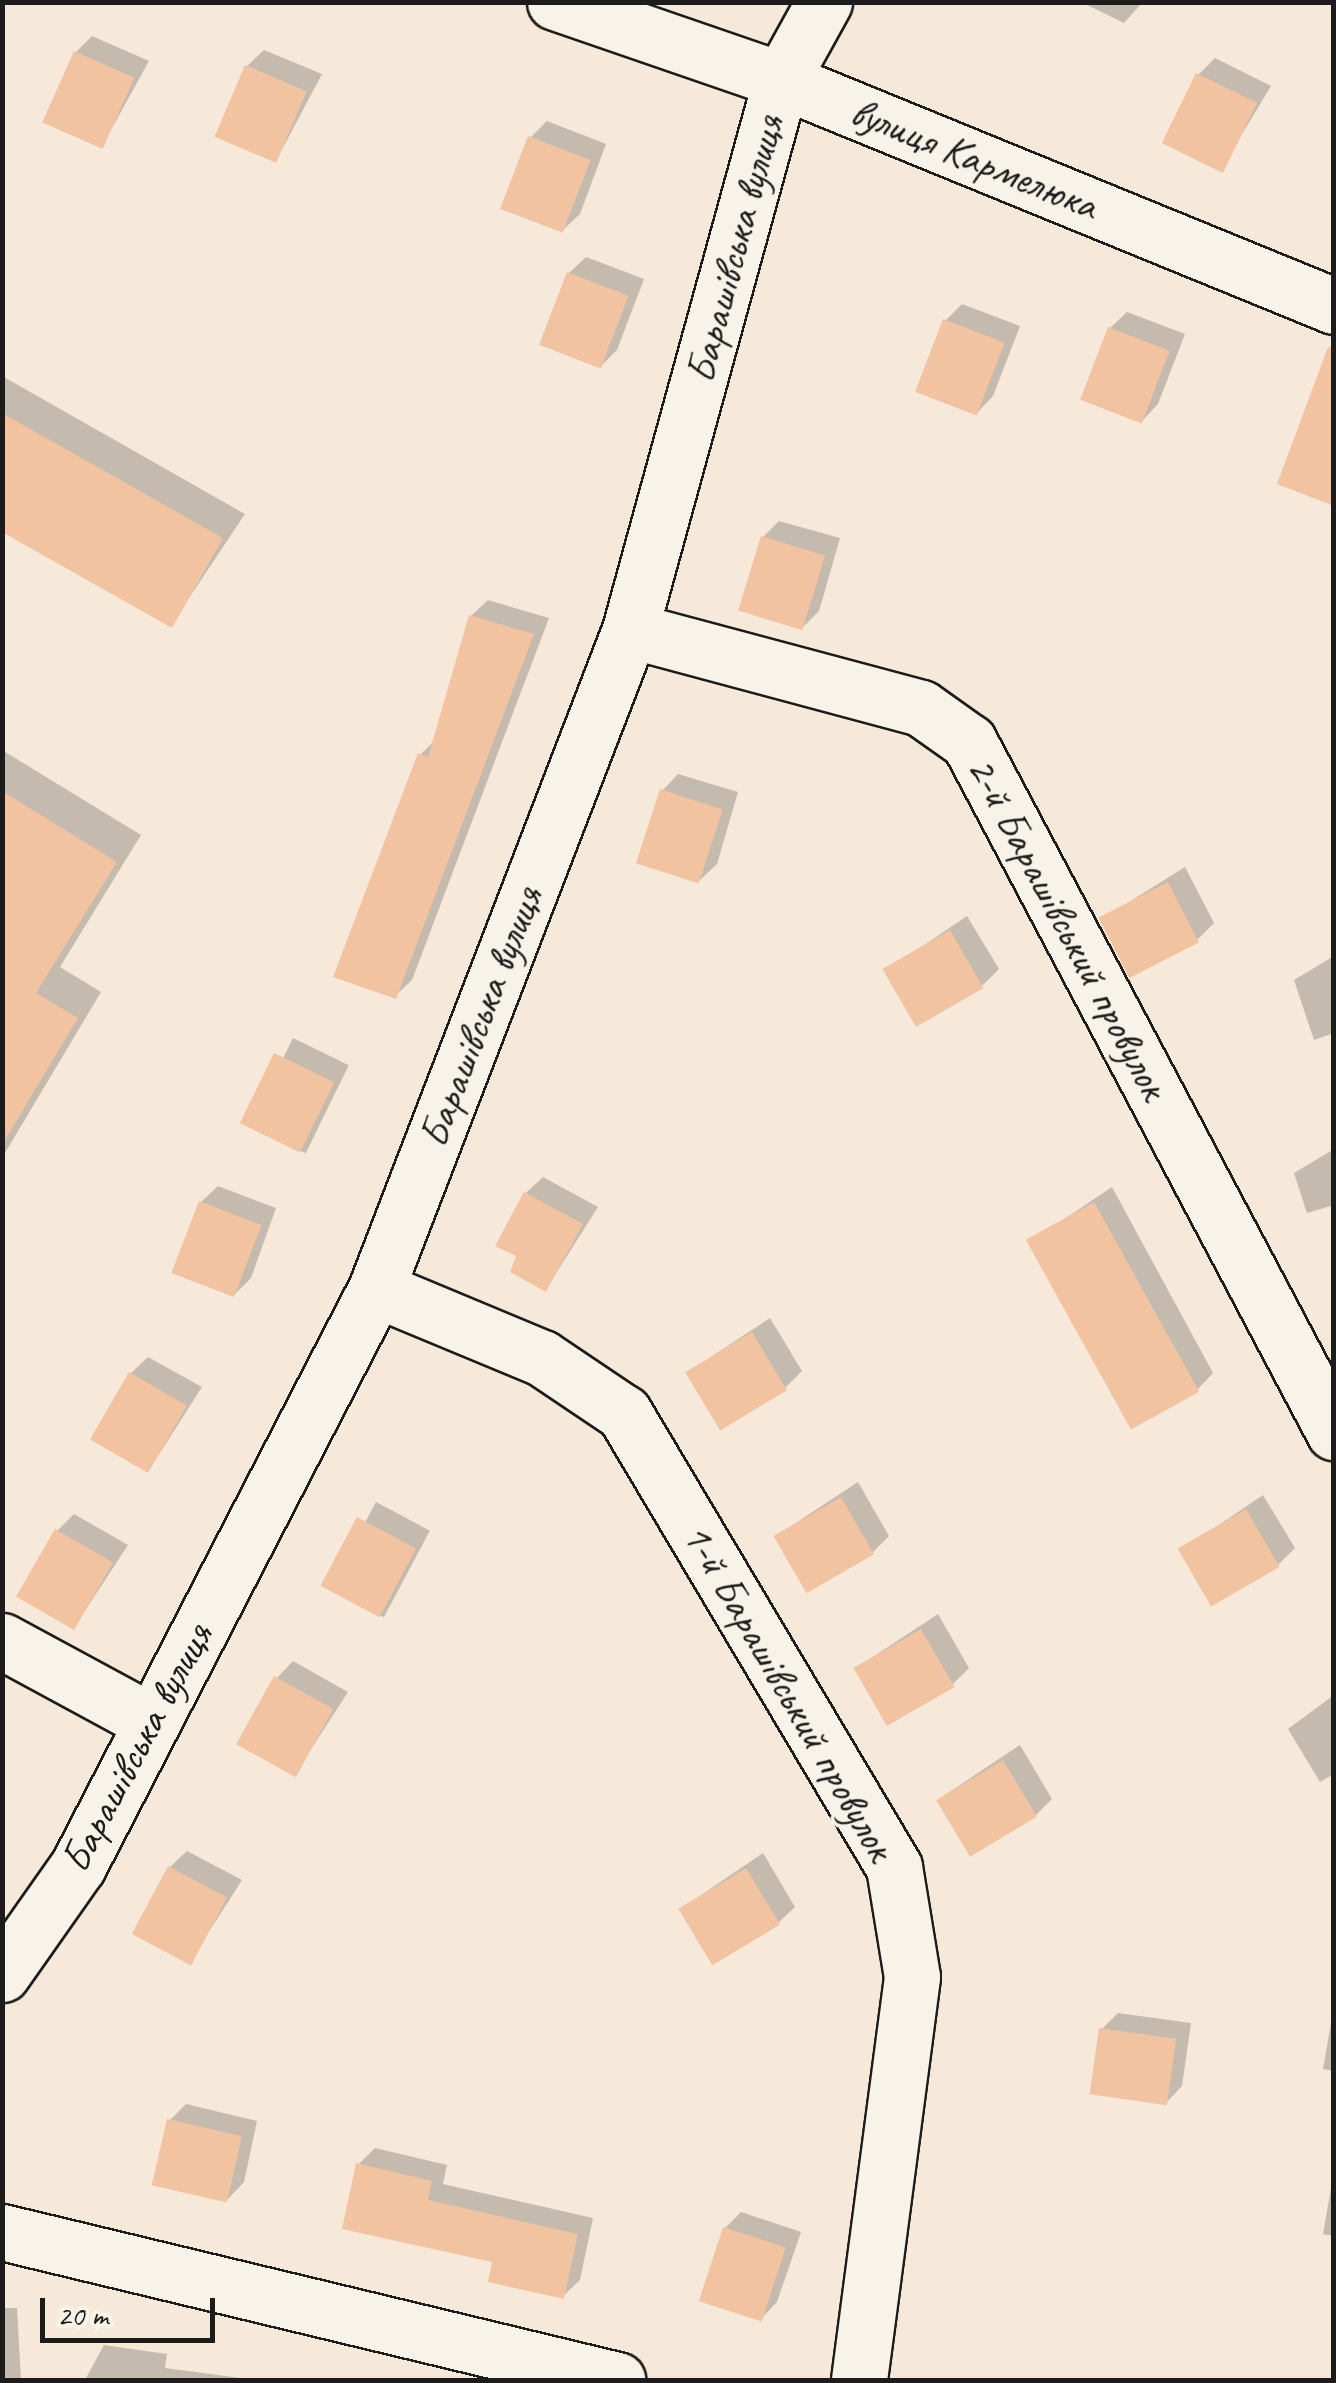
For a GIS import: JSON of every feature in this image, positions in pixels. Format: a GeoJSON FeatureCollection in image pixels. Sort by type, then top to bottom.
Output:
{"type":"FeatureCollection","features":[{"type":"Feature","properties":{"kind":"street","name":"вулиця Кармелюка"},"geometry":{"type":"LineString","coordinates":[[555,2],[781,80],[1334,306]]}},
{"type":"Feature","properties":{"kind":"street","name":"Барашівська вулиця"},"geometry":{"type":"LineString","coordinates":[[2,1974],[78,1866],[376,1289],[630,630],[781,80],[824,2]]}},
{"type":"Feature","properties":{"kind":"street","name":"2-й Барашівський провулок"},"geometry":{"type":"LineString","coordinates":[[630,630],[921,708],[969,742],[1334,1432]]}},
{"type":"Feature","properties":{"kind":"street","name":"1-й Барашівський провулок"},"geometry":{"type":"LineString","coordinates":[[376,1289],[542,1358],[624,1413],[894,1867],[912,1978],[859,2380]]}},
{"type":"Feature","properties":{"kind":"street"},"geometry":{"type":"LineString","coordinates":[[2,1641],[152,1722]]}},
{"type":"Feature","properties":{"kind":"street"},"geometry":{"type":"LineString","coordinates":[[2,2232],[617,2380]]}},
{"type":"Feature","properties":{"kind":"building"},"geometry":{"type":"Polygon","coordinates":[[[74,51],[134,78],[103,149],[42,122],[74,51]]]}},
{"type":"Feature","properties":{"kind":"building"},"geometry":{"type":"Polygon","coordinates":[[[245,65],[307,91],[276,163],[215,137],[245,65]]]}},
{"type":"Feature","properties":{"kind":"building"},"geometry":{"type":"Polygon","coordinates":[[[1196,73],[1257,103],[1223,173],[1162,143],[1196,73]]]}},
{"type":"Feature","properties":{"kind":"building"},"geometry":{"type":"Polygon","coordinates":[[[528,136],[591,160],[563,233],[500,209],[528,136]]]}},
{"type":"Feature","properties":{"kind":"building"},"geometry":{"type":"Polygon","coordinates":[[[567,272],[629,296],[601,368],[539,345],[567,272]]]}},
{"type":"Feature","properties":{"kind":"building"},"geometry":{"type":"Polygon","coordinates":[[[943,319],[1005,343],[977,415],[915,392],[943,319]]]}},
{"type":"Feature","properties":{"kind":"building"},"geometry":{"type":"Polygon","coordinates":[[[1108,327],[1170,351],[1142,423],[1080,400],[1108,327]]]}},
{"type":"Feature","properties":{"kind":"building"},"geometry":{"type":"Polygon","coordinates":[[[1328,347],[1334,348],[1334,506],[1277,484],[1328,347]]]}},
{"type":"Feature","properties":{"kind":"building"},"geometry":{"type":"Polygon","coordinates":[[[2,413],[223,538],[172,628],[2,532],[2,413]]]}},
{"type":"Feature","properties":{"kind":"building"},"geometry":{"type":"Polygon","coordinates":[[[761,536],[825,556],[802,630],[738,611],[761,536]]]}},
{"type":"Feature","properties":{"kind":"building"},"geometry":{"type":"Polygon","coordinates":[[[469,615],[534,634],[396,999],[333,977],[418,753],[428,757],[469,615]]]}},
{"type":"Feature","properties":{"kind":"building"},"geometry":{"type":"Polygon","coordinates":[[[660,789],[723,809],[699,884],[636,863],[660,789]]]}},
{"type":"Feature","properties":{"kind":"building"},"geometry":{"type":"Polygon","coordinates":[[[2,791],[117,862],[36,993],[78,1018],[2,1145],[2,791]]]}},
{"type":"Feature","properties":{"kind":"building"},"geometry":{"type":"Polygon","coordinates":[[[1168,882],[1199,943],[1129,978],[1099,917],[1168,882]]]}},
{"type":"Feature","properties":{"kind":"building"},"geometry":{"type":"Polygon","coordinates":[[[950,930],[984,988],[916,1027],[882,969],[950,930]]]}},
{"type":"Feature","properties":{"kind":"building"},"geometry":{"type":"Polygon","coordinates":[[[274,1053],[334,1082],[300,1152],[240,1123],[274,1053]]]}},
{"type":"Feature","properties":{"kind":"building"},"geometry":{"type":"Polygon","coordinates":[[[524,1192],[583,1224],[546,1292],[510,1272],[516,1256],[495,1246],[524,1192]]]}},
{"type":"Feature","properties":{"kind":"building"},"geometry":{"type":"Polygon","coordinates":[[[199,1201],[262,1225],[234,1297],[171,1273],[199,1201]]]}},
{"type":"Feature","properties":{"kind":"building"},"geometry":{"type":"Polygon","coordinates":[[[1094,1202],[1199,1392],[1131,1430],[1026,1240],[1094,1202]]]}},
{"type":"Feature","properties":{"kind":"building"},"geometry":{"type":"Polygon","coordinates":[[[752,1332],[787,1390],[720,1430],[685,1372],[752,1332]]]}},
{"type":"Feature","properties":{"kind":"building"},"geometry":{"type":"Polygon","coordinates":[[[129,1372],[187,1406],[148,1473],[90,1440],[129,1372]]]}},
{"type":"Feature","properties":{"kind":"building"},"geometry":{"type":"Polygon","coordinates":[[[841,1497],[874,1554],[806,1593],[773,1536],[841,1497]]]}},
{"type":"Feature","properties":{"kind":"building"},"geometry":{"type":"Polygon","coordinates":[[[1246,1509],[1280,1567],[1211,1607],[1178,1548],[1246,1509]]]}},
{"type":"Feature","properties":{"kind":"building"},"geometry":{"type":"Polygon","coordinates":[[[357,1517],[416,1548],[380,1617],[320,1586],[357,1517]]]}},
{"type":"Feature","properties":{"kind":"building"},"geometry":{"type":"Polygon","coordinates":[[[55,1529],[113,1562],[74,1630],[16,1597],[55,1529]]]}},
{"type":"Feature","properties":{"kind":"building"},"geometry":{"type":"Polygon","coordinates":[[[921,1629],[954,1687],[887,1726],[853,1668],[921,1629]]]}},
{"type":"Feature","properties":{"kind":"building"},"geometry":{"type":"Polygon","coordinates":[[[274,1676],[333,1709],[296,1777],[236,1744],[274,1676]]]}},
{"type":"Feature","properties":{"kind":"building"},"geometry":{"type":"Polygon","coordinates":[[[1003,1760],[1037,1817],[970,1857],[936,1800],[1003,1760]]]}},
{"type":"Feature","properties":{"kind":"building"},"geometry":{"type":"Polygon","coordinates":[[[168,1866],[227,1897],[191,1965],[132,1934],[168,1866]]]}},
{"type":"Feature","properties":{"kind":"building"},"geometry":{"type":"Polygon","coordinates":[[[746,1868],[780,1925],[712,1965],[678,1909],[746,1868]]]}},
{"type":"Feature","properties":{"kind":"building"},"geometry":{"type":"Polygon","coordinates":[[[1099,2028],[1176,2039],[1167,2105],[1090,2094],[1099,2028]]]}},
{"type":"Feature","properties":{"kind":"building"},"geometry":{"type":"Polygon","coordinates":[[[167,2119],[242,2136],[227,2203],[152,2185],[167,2119]]]}},
{"type":"Feature","properties":{"kind":"building"},"geometry":{"type":"Polygon","coordinates":[[[356,2163],[432,2181],[428,2200],[578,2234],[564,2299],[488,2282],[492,2262],[342,2229],[356,2163]]]}},
{"type":"Feature","properties":{"kind":"building"},"geometry":{"type":"Polygon","coordinates":[[[723,2227],[786,2247],[762,2322],[699,2301],[723,2227]]]}}]}
